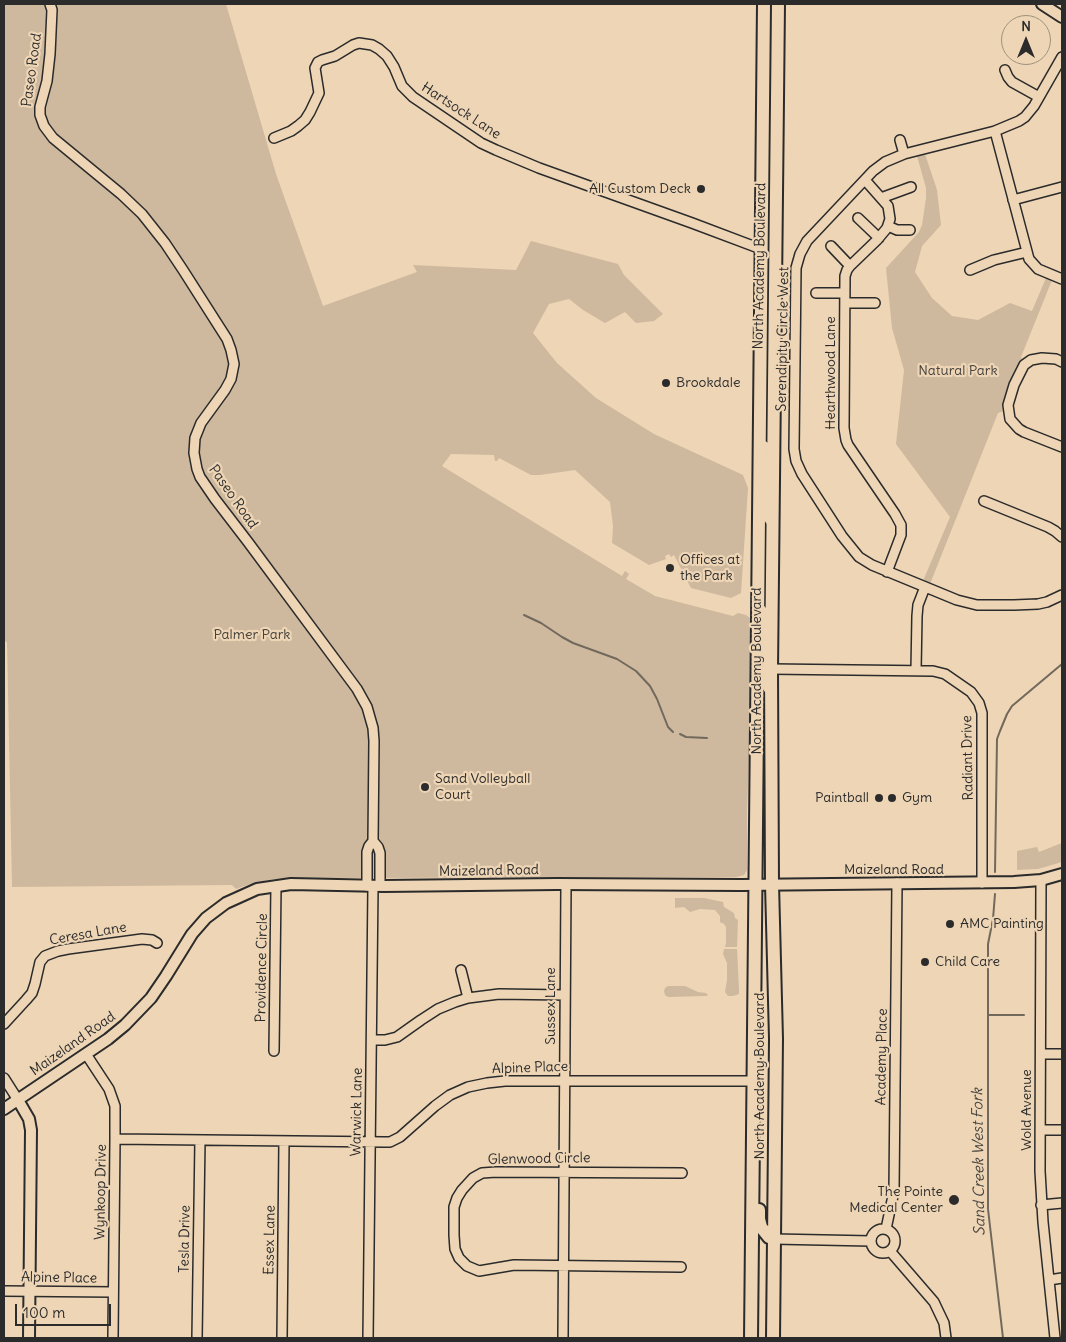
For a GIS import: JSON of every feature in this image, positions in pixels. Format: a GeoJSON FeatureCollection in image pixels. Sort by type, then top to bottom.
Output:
{"type":"FeatureCollection","features":[{"type":"Feature","properties":{"kind":"highway","name":"North Academy Boulevard"},"geometry":{"type":"LineString","coordinates":[[751,1338],[764,4]]}},
{"type":"Feature","properties":{"kind":"highway","name":"North Academy Boulevard"},"geometry":{"type":"LineString","coordinates":[[773,1338],[776,1039],[772,884],[771,669],[778,4]]}},
{"type":"Feature","properties":{"kind":"highway"},"geometry":{"type":"LineString","coordinates":[[753,1147],[760,1160],[759,1219],[761,1227],[774,1240]]}},
{"type":"Feature","properties":{"kind":"main road"},"geometry":{"type":"LineString","coordinates":[[1042,4],[1062,17]]}},
{"type":"Feature","properties":{"kind":"main road"},"geometry":{"type":"LineString","coordinates":[[761,249],[776,250]]}},
{"type":"Feature","properties":{"kind":"main road"},"geometry":{"type":"LineString","coordinates":[[759,443],[767,450],[767,515],[773,525]]}},
{"type":"Feature","properties":{"kind":"main road"},"geometry":{"type":"LineString","coordinates":[[759,608],[765,618],[765,676],[766,685],[771,692]]}},
{"type":"Feature","properties":{"kind":"main road","name":"Maizeland Road"},"geometry":{"type":"LineString","coordinates":[[4,1109],[120,1030],[143,1008],[159,987],[192,934],[206,918],[226,903],[257,889],[276,886],[326,884],[373,886],[982,883],[1042,880],[1062,874]]}},
{"type":"Feature","properties":{"kind":"main road"},"geometry":{"type":"LineString","coordinates":[[18,1100],[29,1119],[32,1130],[29,1338]]}},
{"type":"Feature","properties":{"kind":"street","name":"Paseo Road"},"geometry":{"type":"LineString","coordinates":[[50,4],[52,10],[50,54],[40,107],[41,120],[44,126],[53,138],[122,194],[142,214],[165,243],[227,339],[233,357],[233,374],[225,390],[198,430],[194,446],[196,468],[200,477],[357,689],[367,707],[373,728],[374,740],[373,841],[367,852],[373,886]]}},
{"type":"Feature","properties":{"kind":"street","name":"Hartsock Lane"},"geometry":{"type":"LineString","coordinates":[[274,138],[298,126],[310,112],[319,93],[315,68],[318,62],[335,56],[359,43],[372,45],[379,48],[387,56],[402,86],[413,97],[481,143],[539,168],[761,249]]}},
{"type":"Feature","properties":{"kind":"street","name":"Serendipity Circle West"},"geometry":{"type":"LineString","coordinates":[[1062,57],[1030,112],[1019,121],[995,131],[904,154],[880,165],[811,235],[800,254],[796,277],[794,449],[796,461],[802,474],[848,545],[864,561],[957,600],[977,604],[1031,604],[1047,602],[1062,595]]}},
{"type":"Feature","properties":{"kind":"street"},"geometry":{"type":"LineString","coordinates":[[1005,70],[1012,82],[1052,97]]}},
{"type":"Feature","properties":{"kind":"street"},"geometry":{"type":"LineString","coordinates":[[995,131],[1029,259],[1038,269],[1062,279]]}},
{"type":"Feature","properties":{"kind":"street"},"geometry":{"type":"LineString","coordinates":[[900,140],[904,154]]}},
{"type":"Feature","properties":{"kind":"street"},"geometry":{"type":"LineString","coordinates":[[830,246],[850,266],[879,238],[888,226],[890,212],[888,206],[865,180]]}},
{"type":"Feature","properties":{"kind":"street"},"geometry":{"type":"LineString","coordinates":[[881,198],[911,187]]}},
{"type":"Feature","properties":{"kind":"street"},"geometry":{"type":"LineString","coordinates":[[1013,200],[1062,187]]}},
{"type":"Feature","properties":{"kind":"street"},"geometry":{"type":"LineString","coordinates":[[858,218],[879,238]]}},
{"type":"Feature","properties":{"kind":"street"},"geometry":{"type":"LineString","coordinates":[[888,226],[897,230],[910,230]]}},
{"type":"Feature","properties":{"kind":"street"},"geometry":{"type":"LineString","coordinates":[[970,270],[994,260],[1027,252]]}},
{"type":"Feature","properties":{"kind":"street","name":"Hearthwood Lane"},"geometry":{"type":"LineString","coordinates":[[850,266],[845,276],[844,428],[846,440],[901,525],[901,535],[887,572]]}},
{"type":"Feature","properties":{"kind":"street"},"geometry":{"type":"LineString","coordinates":[[816,293],[845,292]]}},
{"type":"Feature","properties":{"kind":"street"},"geometry":{"type":"LineString","coordinates":[[845,304],[876,304]]}},
{"type":"Feature","properties":{"kind":"street"},"geometry":{"type":"LineString","coordinates":[[1062,362],[1056,359],[1042,358],[1031,360],[1024,365],[1014,385],[1008,404],[1010,419],[1024,432],[1062,447]]}},
{"type":"Feature","properties":{"kind":"street"},"geometry":{"type":"LineString","coordinates":[[984,501],[1048,527],[1062,537]]}},
{"type":"Feature","properties":{"kind":"street"},"geometry":{"type":"LineString","coordinates":[[916,670],[917,611],[925,587]]}},
{"type":"Feature","properties":{"kind":"street","name":"Radiant Drive"},"geometry":{"type":"LineString","coordinates":[[771,669],[933,670],[945,674],[972,692],[977,699],[982,713],[982,883]]}},
{"type":"Feature","properties":{"kind":"street","name":"Paseo Road"},"geometry":{"type":"LineString","coordinates":[[373,841],[380,853],[373,886]]}},
{"type":"Feature","properties":{"kind":"street","name":"Wold Avenue"},"geometry":{"type":"LineString","coordinates":[[1042,880],[1040,1130],[1042,1205],[1055,1338]]}},
{"type":"Feature","properties":{"kind":"street","name":"Academy Place"},"geometry":{"type":"LineString","coordinates":[[886,1229],[894,1191],[897,883]]}},
{"type":"Feature","properties":{"kind":"street","name":"Sussex Lane"},"geometry":{"type":"LineString","coordinates":[[563,1338],[566,884]]}},
{"type":"Feature","properties":{"kind":"street","name":"Providence Circle"},"geometry":{"type":"LineString","coordinates":[[274,1051],[276,886]]}},
{"type":"Feature","properties":{"kind":"street","name":"Warwick Lane"},"geometry":{"type":"LineString","coordinates":[[368,1338],[373,886]]}},
{"type":"Feature","properties":{"kind":"street","name":"Ceresa Lane"},"geometry":{"type":"LineString","coordinates":[[4,1024],[32,992],[40,962],[45,956],[68,949],[142,939],[152,940],[157,943]]}},
{"type":"Feature","properties":{"kind":"street"},"geometry":{"type":"LineString","coordinates":[[461,970],[468,998]]}},
{"type":"Feature","properties":{"kind":"street"},"geometry":{"type":"LineString","coordinates":[[372,1040],[385,1040],[397,1037],[438,1009],[468,998],[498,994],[565,995]]}},
{"type":"Feature","properties":{"kind":"street","name":"Wynkoop Drive"},"geometry":{"type":"LineString","coordinates":[[86,1054],[105,1082],[113,1098],[116,1114],[113,1338]]}},
{"type":"Feature","properties":{"kind":"street"},"geometry":{"type":"LineString","coordinates":[[1041,1054],[1062,1054]]}},
{"type":"Feature","properties":{"kind":"street"},"geometry":{"type":"LineString","coordinates":[[4,1078],[18,1100]]}},
{"type":"Feature","properties":{"kind":"street","name":"Alpine Place"},"geometry":{"type":"LineString","coordinates":[[115,1139],[390,1142],[400,1138],[442,1100],[458,1091],[496,1081],[754,1081]]}},
{"type":"Feature","properties":{"kind":"street"},"geometry":{"type":"LineString","coordinates":[[1040,1130],[1062,1130]]}},
{"type":"Feature","properties":{"kind":"street","name":"Tesla Drive"},"geometry":{"type":"LineString","coordinates":[[198,1338],[200,1140]]}},
{"type":"Feature","properties":{"kind":"street","name":"Essex Lane"},"geometry":{"type":"LineString","coordinates":[[282,1338],[284,1141]]}},
{"type":"Feature","properties":{"kind":"street","name":"Glenwood Circle"},"geometry":{"type":"LineString","coordinates":[[682,1173],[488,1172],[478,1175],[462,1190],[454,1207],[455,1249],[463,1263],[476,1270],[514,1266],[682,1267]]}},
{"type":"Feature","properties":{"kind":"street"},"geometry":{"type":"LineString","coordinates":[[1042,1205],[1062,1202]]}},
{"type":"Feature","properties":{"kind":"street"},"geometry":{"type":"LineString","coordinates":[[886,1229],[895,1238],[893,1248],[882,1253],[876,1251],[871,1245],[871,1241],[874,1233],[878,1230],[886,1229]]}},
{"type":"Feature","properties":{"kind":"street"},"geometry":{"type":"LineString","coordinates":[[774,1240],[871,1241]]}},
{"type":"Feature","properties":{"kind":"street"},"geometry":{"type":"LineString","coordinates":[[890,1251],[934,1302],[944,1322],[946,1338]]}},
{"type":"Feature","properties":{"kind":"street"},"geometry":{"type":"LineString","coordinates":[[1049,1280],[1062,1278]]}},
{"type":"Feature","properties":{"kind":"street","name":"Alpine Place"},"geometry":{"type":"LineString","coordinates":[[4,1291],[113,1292]]}},
{"type":"Feature","properties":{"kind":"green space","name":"Palmer Park"},"geometry":{"type":"Polygon","coordinates":[[[4,4],[226,4],[276,174],[323,306],[417,272],[413,265],[516,270],[531,241],[618,264],[624,275],[663,314],[654,321],[636,323],[625,312],[605,323],[569,299],[549,304],[533,333],[557,363],[596,398],[654,434],[743,475],[748,488],[741,593],[731,598],[691,588],[674,555],[671,557],[669,554],[665,556],[666,559],[649,565],[612,543],[613,526],[610,502],[575,470],[531,475],[499,458],[495,461],[494,455],[451,454],[442,466],[622,576],[625,571],[629,574],[626,579],[655,596],[733,616],[738,613],[750,618],[747,870],[744,875],[737,877],[275,879],[236,889],[232,885],[12,887],[7,642],[4,641],[4,4]]]}},
{"type":"Feature","properties":{"kind":"green space","name":"Natural Park"},"geometry":{"type":"Polygon","coordinates":[[[925,154],[937,190],[941,225],[922,246],[915,272],[932,298],[952,316],[978,320],[1010,303],[1032,311],[1046,278],[1052,280],[1021,357],[1023,362],[1017,368],[1006,392],[1003,404],[1004,411],[998,413],[930,584],[923,581],[950,517],[896,444],[904,370],[892,328],[886,268],[919,232],[922,225],[926,188],[917,156],[925,154]]]}},
{"type":"Feature","properties":{"kind":"green space"},"geometry":{"type":"Polygon","coordinates":[[[1062,843],[1062,862],[1038,869],[1017,870],[1017,851],[1037,847],[1039,852],[1062,843]]]}},
{"type":"Feature","properties":{"kind":"green space"},"geometry":{"type":"Polygon","coordinates":[[[675,898],[704,898],[723,902],[724,907],[734,913],[735,918],[738,920],[737,947],[725,947],[726,927],[720,922],[720,916],[715,910],[700,909],[690,912],[684,907],[675,908],[675,898]]]}},
{"type":"Feature","properties":{"kind":"green space"},"geometry":{"type":"Polygon","coordinates":[[[724,949],[737,949],[739,994],[733,996],[728,996],[725,992],[727,963],[723,954],[724,949]]]}},
{"type":"Feature","properties":{"kind":"green space"},"geometry":{"type":"Polygon","coordinates":[[[668,986],[685,986],[708,995],[668,997],[664,991],[668,986]]]}},
{"type":"Feature","properties":{"kind":"waterway"},"geometry":{"type":"LineString","coordinates":[[524,615],[573,643],[617,659],[636,671],[650,686],[668,727],[673,732]]}},
{"type":"Feature","properties":{"kind":"waterway","name":"Sand Creek West Fork"},"geometry":{"type":"LineString","coordinates":[[995,872],[997,739],[1012,706],[1062,664]]}},
{"type":"Feature","properties":{"kind":"waterway"},"geometry":{"type":"LineString","coordinates":[[680,734],[686,737],[707,738]]}},
{"type":"Feature","properties":{"kind":"waterway","name":"Sand Creek West Fork"},"geometry":{"type":"LineString","coordinates":[[995,894],[988,944],[988,1209],[1003,1338]]}},
{"type":"Feature","properties":{"kind":"waterway","name":"Sand Creek West Fork"},"geometry":{"type":"LineString","coordinates":[[988,1015],[1024,1015]]}},
{"type":"Feature","properties":{"kind":"place","name":"All Custom Deck"},"geometry":{"type":"Point","coordinates":[701,189]}},
{"type":"Feature","properties":{"kind":"place","name":"Brookdale"},"geometry":{"type":"Point","coordinates":[666,383]}},
{"type":"Feature","properties":{"kind":"place","name":"Offices at the Park"},"geometry":{"type":"Point","coordinates":[670,568]}},
{"type":"Feature","properties":{"kind":"place","name":"Sand Volleyball Court"},"geometry":{"type":"Point","coordinates":[425,787]}},
{"type":"Feature","properties":{"kind":"place","name":"Paintball"},"geometry":{"type":"Point","coordinates":[879,798]}},
{"type":"Feature","properties":{"kind":"place","name":"Gym"},"geometry":{"type":"Point","coordinates":[892,798]}},
{"type":"Feature","properties":{"kind":"place","name":"AMC Painting"},"geometry":{"type":"Point","coordinates":[950,924]}},
{"type":"Feature","properties":{"kind":"place","name":"Child Care"},"geometry":{"type":"Point","coordinates":[925,962]}},
{"type":"Feature","properties":{"kind":"place","name":"The Pointe Medical Center"},"geometry":{"type":"Point","coordinates":[954,1200]}}]}
